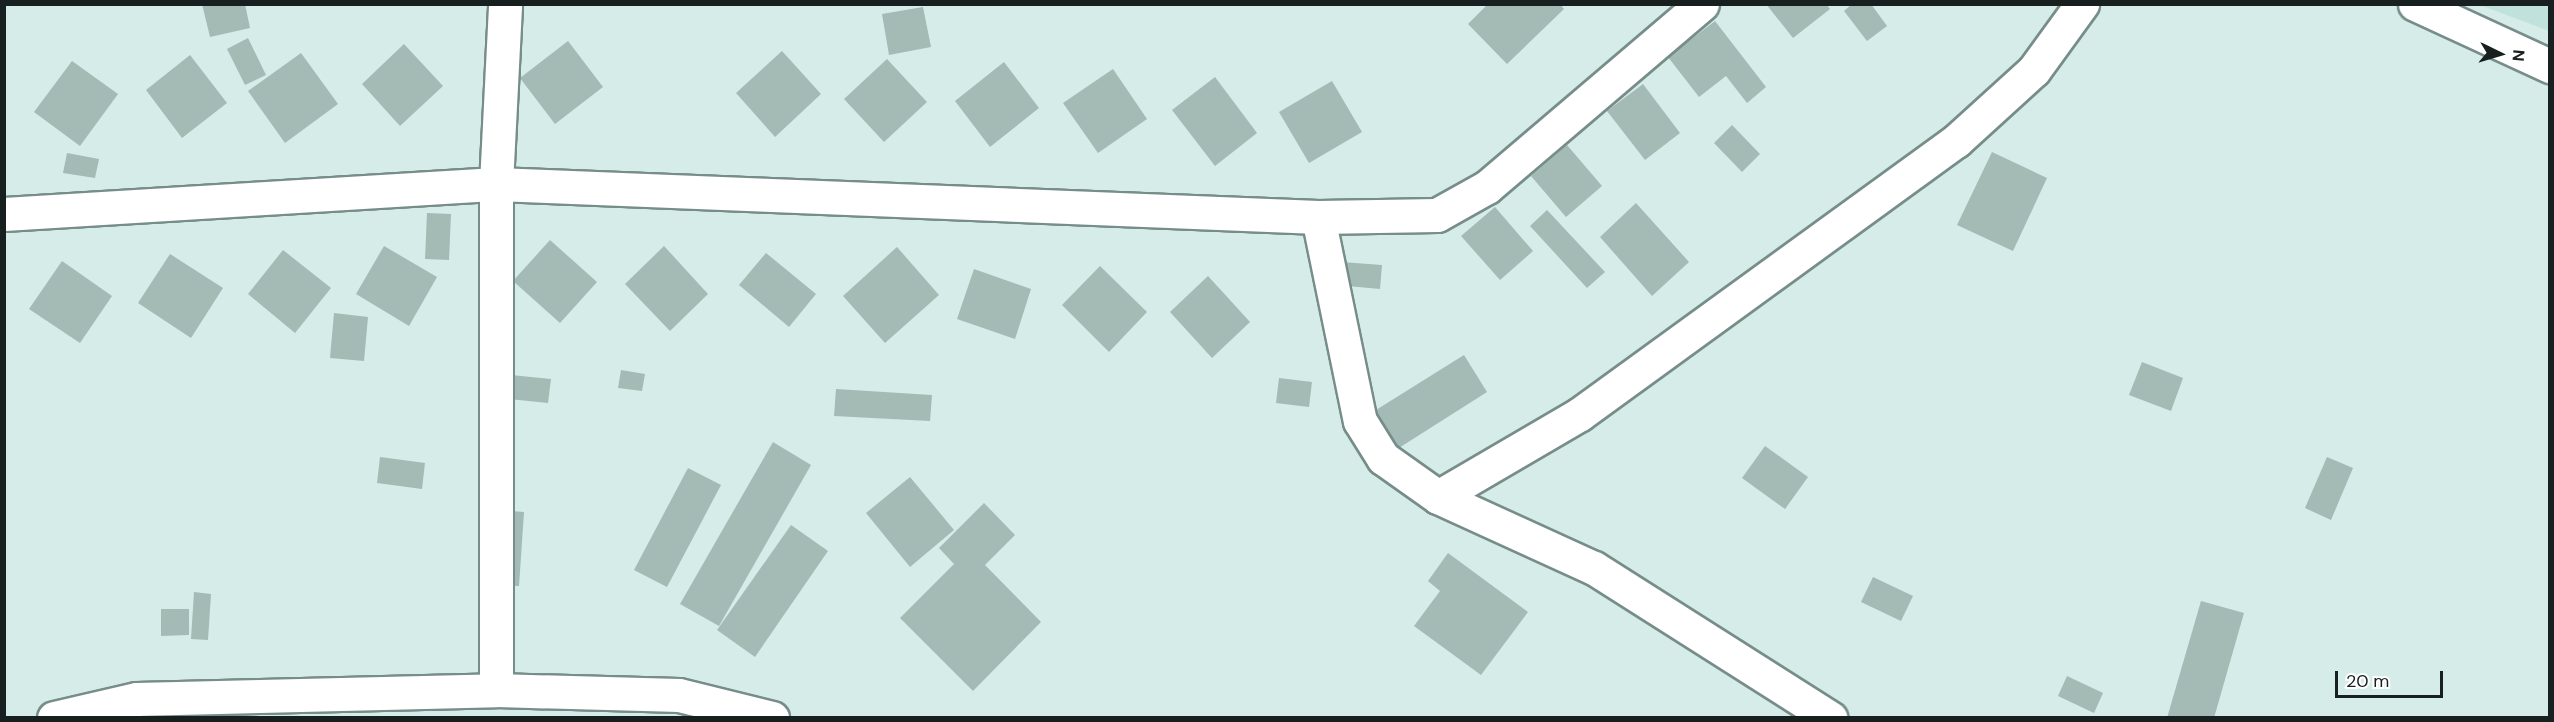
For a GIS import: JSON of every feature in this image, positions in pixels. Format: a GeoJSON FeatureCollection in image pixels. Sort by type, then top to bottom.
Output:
{"type":"FeatureCollection","features":[{"type":"Feature","properties":{"kind":"street"},"geometry":{"type":"LineString","coordinates":[[496,690],[496,184],[505,4]]}},
{"type":"Feature","properties":{"kind":"street"},"geometry":{"type":"LineString","coordinates":[[4,214],[496,184],[1318,217],[1437,215],[1487,187],[1702,4]]}},
{"type":"Feature","properties":{"kind":"street"},"geometry":{"type":"LineString","coordinates":[[1438,497],[1580,414],[1956,141],[2034,70],[2082,4]]}},
{"type":"Feature","properties":{"kind":"street"},"geometry":{"type":"LineString","coordinates":[[2415,4],[2550,66]]}},
{"type":"Feature","properties":{"kind":"street"},"geometry":{"type":"LineString","coordinates":[[1318,217],[1360,421],[1383,458],[1438,497],[1594,568],[1830,717]]}},
{"type":"Feature","properties":{"kind":"street"},"geometry":{"type":"LineString","coordinates":[[54,717],[136,699],[496,690],[679,695],[772,717]]}},
{"type":"Feature","properties":{"kind":"shaded area"},"geometry":{"type":"Polygon","coordinates":[[[2480,5],[2549,5],[2549,31],[2480,5]]]}},
{"type":"Feature","properties":{"kind":"building"},"geometry":{"type":"Polygon","coordinates":[[[202,4],[245,4],[250,28],[210,37],[202,4]]]}},
{"type":"Feature","properties":{"kind":"building"},"geometry":{"type":"Polygon","coordinates":[[[1488,4],[1560,4],[1564,9],[1507,64],[1468,24],[1488,4]]]}},
{"type":"Feature","properties":{"kind":"building"},"geometry":{"type":"Polygon","coordinates":[[[1766,4],[1826,4],[1830,9],[1793,38],[1766,4]]]}},
{"type":"Feature","properties":{"kind":"building"},"geometry":{"type":"Polygon","coordinates":[[[1852,4],[1871,4],[1887,26],[1867,41],[1844,11],[1852,4]]]}},
{"type":"Feature","properties":{"kind":"building"},"geometry":{"type":"Polygon","coordinates":[[[923,7],[931,47],[889,55],[882,14],[923,7]]]}},
{"type":"Feature","properties":{"kind":"building"},"geometry":{"type":"Polygon","coordinates":[[[1715,21],[1766,87],[1747,103],[1726,76],[1699,97],[1668,57],[1715,21]]]}},
{"type":"Feature","properties":{"kind":"building"},"geometry":{"type":"Polygon","coordinates":[[[248,38],[266,75],[245,85],[227,49],[248,38]]]}},
{"type":"Feature","properties":{"kind":"building"},"geometry":{"type":"Polygon","coordinates":[[[568,41],[603,87],[555,124],[520,78],[568,41]]]}},
{"type":"Feature","properties":{"kind":"building"},"geometry":{"type":"Polygon","coordinates":[[[404,44],[443,86],[400,126],[362,84],[404,44]]]}},
{"type":"Feature","properties":{"kind":"building"},"geometry":{"type":"Polygon","coordinates":[[[782,51],[821,94],[775,137],[736,93],[782,51]]]}},
{"type":"Feature","properties":{"kind":"building"},"geometry":{"type":"Polygon","coordinates":[[[301,53],[338,104],[285,143],[248,91],[301,53]]]}},
{"type":"Feature","properties":{"kind":"building"},"geometry":{"type":"Polygon","coordinates":[[[190,55],[227,103],[182,138],[146,90],[190,55]]]}},
{"type":"Feature","properties":{"kind":"building"},"geometry":{"type":"Polygon","coordinates":[[[887,59],[927,102],[884,142],[844,99],[887,59]]]}},
{"type":"Feature","properties":{"kind":"building"},"geometry":{"type":"Polygon","coordinates":[[[72,61],[118,94],[80,146],[34,112],[72,61]]]}},
{"type":"Feature","properties":{"kind":"building"},"geometry":{"type":"Polygon","coordinates":[[[1004,62],[1039,108],[990,147],[955,101],[1004,62]]]}},
{"type":"Feature","properties":{"kind":"building"},"geometry":{"type":"Polygon","coordinates":[[[1113,69],[1147,119],[1098,153],[1063,103],[1113,69]]]}},
{"type":"Feature","properties":{"kind":"building"},"geometry":{"type":"Polygon","coordinates":[[[1215,77],[1257,133],[1215,166],[1172,110],[1215,77]]]}},
{"type":"Feature","properties":{"kind":"building"},"geometry":{"type":"Polygon","coordinates":[[[1332,81],[1362,132],[1309,163],[1279,112],[1332,81]]]}},
{"type":"Feature","properties":{"kind":"building"},"geometry":{"type":"Polygon","coordinates":[[[1643,84],[1680,133],[1645,160],[1607,111],[1643,84]]]}},
{"type":"Feature","properties":{"kind":"building"},"geometry":{"type":"Polygon","coordinates":[[[1732,125],[1760,154],[1742,172],[1714,143],[1732,125]]]}},
{"type":"Feature","properties":{"kind":"building"},"geometry":{"type":"Polygon","coordinates":[[[1567,145],[1602,186],[1566,217],[1531,176],[1567,145]]]}},
{"type":"Feature","properties":{"kind":"building"},"geometry":{"type":"Polygon","coordinates":[[[1992,152],[2047,178],[2013,251],[1957,225],[1992,152]]]}},
{"type":"Feature","properties":{"kind":"building"},"geometry":{"type":"Polygon","coordinates":[[[67,153],[99,159],[95,178],[63,173],[67,153]]]}},
{"type":"Feature","properties":{"kind":"building"},"geometry":{"type":"Polygon","coordinates":[[[1636,203],[1689,262],[1652,296],[1600,237],[1636,203]]]}},
{"type":"Feature","properties":{"kind":"building"},"geometry":{"type":"Polygon","coordinates":[[[1495,207],[1533,251],[1500,280],[1461,236],[1495,207]]]}},
{"type":"Feature","properties":{"kind":"building"},"geometry":{"type":"Polygon","coordinates":[[[1547,210],[1605,272],[1587,288],[1530,226],[1547,210]]]}},
{"type":"Feature","properties":{"kind":"building"},"geometry":{"type":"Polygon","coordinates":[[[427,213],[451,214],[449,260],[425,259],[427,213]]]}},
{"type":"Feature","properties":{"kind":"building"},"geometry":{"type":"Polygon","coordinates":[[[550,240],[597,282],[560,323],[513,281],[550,240]]]}},
{"type":"Feature","properties":{"kind":"building"},"geometry":{"type":"Polygon","coordinates":[[[384,246],[437,277],[409,326],[356,294],[384,246]]]}},
{"type":"Feature","properties":{"kind":"building"},"geometry":{"type":"Polygon","coordinates":[[[664,246],[708,294],[670,331],[625,284],[664,246]]]}},
{"type":"Feature","properties":{"kind":"building"},"geometry":{"type":"Polygon","coordinates":[[[897,247],[939,295],[885,343],[843,296],[897,247]]]}},
{"type":"Feature","properties":{"kind":"building"},"geometry":{"type":"Polygon","coordinates":[[[283,250],[331,288],[295,333],[248,294],[283,250]]]}},
{"type":"Feature","properties":{"kind":"building"},"geometry":{"type":"Polygon","coordinates":[[[766,253],[816,294],[789,327],[739,285],[766,253]]]}},
{"type":"Feature","properties":{"kind":"building"},"geometry":{"type":"Polygon","coordinates":[[[170,254],[223,288],[191,338],[138,303],[170,254]]]}},
{"type":"Feature","properties":{"kind":"building"},"geometry":{"type":"Polygon","coordinates":[[[62,261],[112,296],[80,343],[29,309],[62,261]]]}},
{"type":"Feature","properties":{"kind":"building"},"geometry":{"type":"Polygon","coordinates":[[[1328,261],[1382,265],[1380,289],[1325,284],[1328,261]]]}},
{"type":"Feature","properties":{"kind":"building"},"geometry":{"type":"Polygon","coordinates":[[[1100,266],[1147,312],[1109,352],[1062,305],[1100,266]]]}},
{"type":"Feature","properties":{"kind":"building"},"geometry":{"type":"Polygon","coordinates":[[[974,269],[1031,289],[1015,339],[957,319],[974,269]]]}},
{"type":"Feature","properties":{"kind":"building"},"geometry":{"type":"Polygon","coordinates":[[[1208,276],[1250,322],[1212,358],[1170,312],[1208,276]]]}},
{"type":"Feature","properties":{"kind":"building"},"geometry":{"type":"Polygon","coordinates":[[[334,313],[368,317],[364,361],[330,358],[334,313]]]}},
{"type":"Feature","properties":{"kind":"building"},"geometry":{"type":"Polygon","coordinates":[[[1464,355],[1487,392],[1391,453],[1368,415],[1464,355]]]}},
{"type":"Feature","properties":{"kind":"building"},"geometry":{"type":"Polygon","coordinates":[[[2142,362],[2183,378],[2171,411],[2129,395],[2142,362]]]}},
{"type":"Feature","properties":{"kind":"building"},"geometry":{"type":"Polygon","coordinates":[[[621,370],[645,374],[642,391],[618,388],[621,370]]]}},
{"type":"Feature","properties":{"kind":"building"},"geometry":{"type":"Polygon","coordinates":[[[511,375],[551,379],[548,403],[509,399],[511,375]]]}},
{"type":"Feature","properties":{"kind":"building"},"geometry":{"type":"Polygon","coordinates":[[[1279,378],[1312,382],[1309,407],[1276,403],[1279,378]]]}},
{"type":"Feature","properties":{"kind":"building"},"geometry":{"type":"Polygon","coordinates":[[[836,389],[932,395],[930,421],[834,416],[836,389]]]}},
{"type":"Feature","properties":{"kind":"building"},"geometry":{"type":"Polygon","coordinates":[[[773,442],[811,465],[719,626],[680,604],[773,442]]]}},
{"type":"Feature","properties":{"kind":"building"},"geometry":{"type":"Polygon","coordinates":[[[1765,446],[1808,477],[1785,509],[1742,478],[1765,446]]]}},
{"type":"Feature","properties":{"kind":"building"},"geometry":{"type":"Polygon","coordinates":[[[380,457],[425,463],[422,489],[377,483],[380,457]]]}},
{"type":"Feature","properties":{"kind":"building"},"geometry":{"type":"Polygon","coordinates":[[[2327,457],[2353,468],[2331,520],[2305,508],[2327,457]]]}},
{"type":"Feature","properties":{"kind":"building"},"geometry":{"type":"Polygon","coordinates":[[[688,468],[721,485],[667,587],[634,570],[688,468]]]}},
{"type":"Feature","properties":{"kind":"building"},"geometry":{"type":"Polygon","coordinates":[[[910,477],[954,530],[910,567],[866,513],[910,477]]]}},
{"type":"Feature","properties":{"kind":"building"},"geometry":{"type":"Polygon","coordinates":[[[984,503],[1015,535],[985,565],[1041,622],[973,691],[900,618],[954,564],[939,548],[984,503]]]}},
{"type":"Feature","properties":{"kind":"building"},"geometry":{"type":"Polygon","coordinates":[[[487,509],[524,512],[519,586],[483,584],[487,509]]]}},
{"type":"Feature","properties":{"kind":"building"},"geometry":{"type":"Polygon","coordinates":[[[791,525],[828,551],[755,657],[717,630],[791,525]]]}},
{"type":"Feature","properties":{"kind":"building"},"geometry":{"type":"Polygon","coordinates":[[[1448,553],[1528,612],[1481,675],[1414,626],[1440,591],[1428,581],[1448,553]]]}},
{"type":"Feature","properties":{"kind":"building"},"geometry":{"type":"Polygon","coordinates":[[[1873,577],[1913,596],[1901,621],[1861,602],[1873,577]]]}},
{"type":"Feature","properties":{"kind":"building"},"geometry":{"type":"Polygon","coordinates":[[[194,592],[211,594],[208,640],[191,639],[194,592]]]}},
{"type":"Feature","properties":{"kind":"building"},"geometry":{"type":"Polygon","coordinates":[[[2201,601],[2244,613],[2214,718],[2167,718],[2201,601]]]}},
{"type":"Feature","properties":{"kind":"building"},"geometry":{"type":"Polygon","coordinates":[[[161,609],[189,609],[189,635],[161,636],[161,609]]]}},
{"type":"Feature","properties":{"kind":"building"},"geometry":{"type":"Polygon","coordinates":[[[2067,676],[2103,693],[2094,713],[2058,696],[2067,676]]]}}]}
